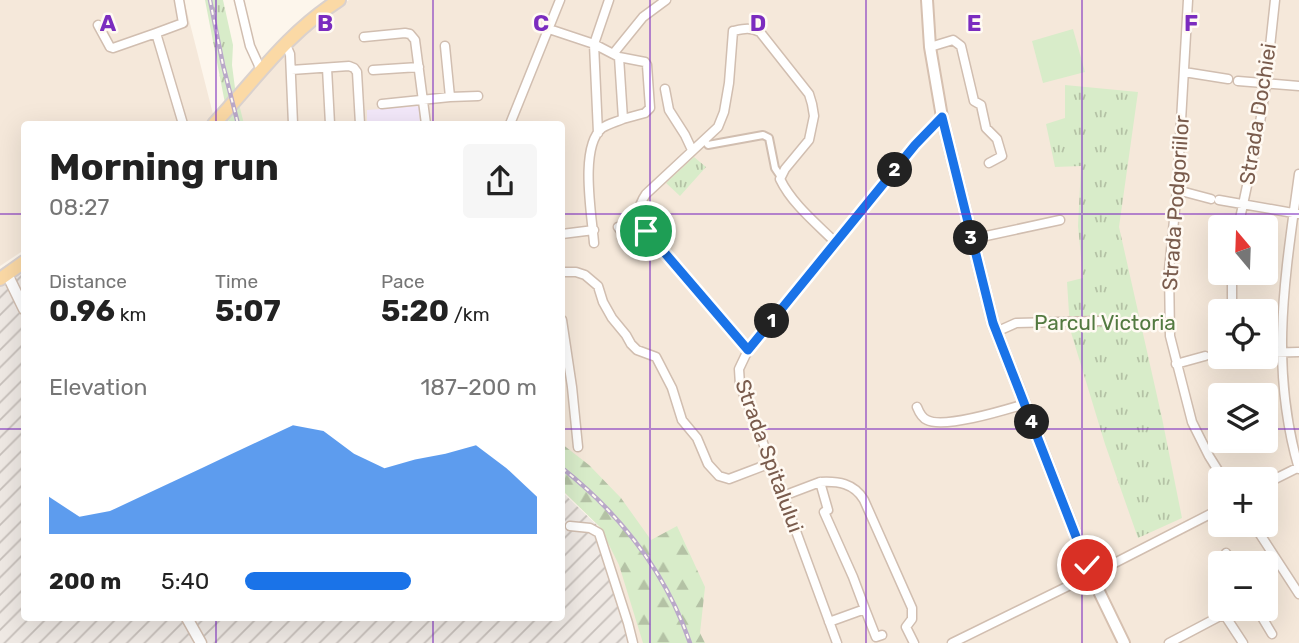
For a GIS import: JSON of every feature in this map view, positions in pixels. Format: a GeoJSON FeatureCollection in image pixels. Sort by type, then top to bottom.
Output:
{"type":"FeatureCollection","features":[{"type":"Feature","properties":{"kind":"main road"},"geometry":{"type":"LineString","coordinates":[[217,121],[285,43],[339,0]]}},
{"type":"Feature","properties":{"kind":"main road"},"geometry":{"type":"LineString","coordinates":[[927,0],[930,47],[942,117],[996,332],[1091,575],[1124,643]]}},
{"type":"Feature","properties":{"kind":"main road"},"geometry":{"type":"LineString","coordinates":[[3,276],[21,264]]}},
{"type":"Feature","properties":{"kind":"street"},"geometry":{"type":"LineString","coordinates":[[98,25],[113,48],[183,23],[179,0]]}},
{"type":"Feature","properties":{"kind":"street"},"geometry":{"type":"LineString","coordinates":[[239,0],[250,46],[261,70]]}},
{"type":"Feature","properties":{"kind":"street"},"geometry":{"type":"LineString","coordinates":[[511,121],[560,0]]}},
{"type":"Feature","properties":{"kind":"street"},"geometry":{"type":"LineString","coordinates":[[598,133],[594,44],[609,0]]}},
{"type":"Feature","properties":{"kind":"street"},"geometry":{"type":"LineString","coordinates":[[622,119],[616,55],[643,17],[666,0]]}},
{"type":"Feature","properties":{"kind":"street","name":"Strada Podgoriilor"},"geometry":{"type":"LineString","coordinates":[[1188,0],[1177,191],[1169,270],[1170,336],[1192,422],[1216,467]]}},
{"type":"Feature","properties":{"kind":"street","name":"Strada Dochiei"},"geometry":{"type":"LineString","coordinates":[[1240,215],[1259,129],[1275,0]]}},
{"type":"Feature","properties":{"kind":"street"},"geometry":{"type":"LineString","coordinates":[[748,350],[641,224],[638,212],[641,200],[646,194],[718,128],[729,83],[733,31],[746,28],[760,32],[809,94],[814,116],[809,140],[781,177]]}},
{"type":"Feature","properties":{"kind":"street"},"geometry":{"type":"LineString","coordinates":[[549,29],[647,65],[651,104],[649,110],[603,127],[598,133],[589,159],[594,243]]}},
{"type":"Feature","properties":{"kind":"street"},"geometry":{"type":"LineString","coordinates":[[156,33],[182,121]]}},
{"type":"Feature","properties":{"kind":"street"},"geometry":{"type":"LineString","coordinates":[[364,37],[410,34],[416,44],[425,121]]}},
{"type":"Feature","properties":{"kind":"street"},"geometry":{"type":"LineString","coordinates":[[930,47],[953,40],[961,46],[974,102],[981,104],[986,128],[997,139],[1002,156],[989,163]]}},
{"type":"Feature","properties":{"kind":"street"},"geometry":{"type":"LineString","coordinates":[[285,43],[290,54],[293,121]]}},
{"type":"Feature","properties":{"kind":"street"},"geometry":{"type":"LineString","coordinates":[[445,46],[450,97]]}},
{"type":"Feature","properties":{"kind":"street"},"geometry":{"type":"LineString","coordinates":[[291,70],[349,66],[354,68],[357,72],[360,121]]}},
{"type":"Feature","properties":{"kind":"street"},"geometry":{"type":"LineString","coordinates":[[373,70],[419,66]]}},
{"type":"Feature","properties":{"kind":"street"},"geometry":{"type":"LineString","coordinates":[[327,68],[330,121]]}},
{"type":"Feature","properties":{"kind":"street"},"geometry":{"type":"LineString","coordinates":[[1184,72],[1299,86]]}},
{"type":"Feature","properties":{"kind":"street"},"geometry":{"type":"LineString","coordinates":[[665,89],[668,110],[692,150]]}},
{"type":"Feature","properties":{"kind":"street"},"geometry":{"type":"LineString","coordinates":[[382,104],[478,96]]}},
{"type":"Feature","properties":{"kind":"street","name":"Strada Spitalului"},"geometry":{"type":"LineString","coordinates":[[837,643],[738,375],[748,350],[915,145],[942,117]]}},
{"type":"Feature","properties":{"kind":"street"},"geometry":{"type":"LineString","coordinates":[[704,140],[709,145],[763,135],[769,138],[781,182],[836,243]]}},
{"type":"Feature","properties":{"kind":"street"},"geometry":{"type":"LineString","coordinates":[[1278,478],[1299,467],[1285,410],[1281,353],[1284,289],[1299,174]]}},
{"type":"Feature","properties":{"kind":"street"},"geometry":{"type":"LineString","coordinates":[[1177,191],[1296,213]]}},
{"type":"Feature","properties":{"kind":"street"},"geometry":{"type":"LineString","coordinates":[[972,239],[1060,220]]}},
{"type":"Feature","properties":{"kind":"street"},"geometry":{"type":"LineString","coordinates":[[618,227],[621,231],[641,224]]}},
{"type":"Feature","properties":{"kind":"street"},"geometry":{"type":"LineString","coordinates":[[565,233],[593,230]]}},
{"type":"Feature","properties":{"kind":"street"},"geometry":{"type":"LineString","coordinates":[[565,272],[584,275],[598,286],[607,310],[631,344],[637,350],[656,357],[672,388],[682,419],[716,473],[729,479],[771,463]]}},
{"type":"Feature","properties":{"kind":"street"},"geometry":{"type":"LineString","coordinates":[[3,276],[21,304]]}},
{"type":"Feature","properties":{"kind":"street"},"geometry":{"type":"LineString","coordinates":[[996,332],[1016,323],[1100,321]]}},
{"type":"Feature","properties":{"kind":"street"},"geometry":{"type":"LineString","coordinates":[[565,340],[578,447]]}},
{"type":"Feature","properties":{"kind":"street"},"geometry":{"type":"LineString","coordinates":[[1281,353],[1299,352]]}},
{"type":"Feature","properties":{"kind":"street"},"geometry":{"type":"LineString","coordinates":[[1176,363],[1208,356]]}},
{"type":"Feature","properties":{"kind":"street"},"geometry":{"type":"LineString","coordinates":[[917,407],[926,420],[936,422],[973,418],[1025,404]]}},
{"type":"Feature","properties":{"kind":"street"},"geometry":{"type":"LineString","coordinates":[[783,496],[820,482],[834,481],[860,493],[912,608],[912,619],[906,627],[914,643]]}},
{"type":"Feature","properties":{"kind":"street"},"geometry":{"type":"LineString","coordinates":[[820,482],[828,510],[824,512],[876,637],[882,635]]}},
{"type":"Feature","properties":{"kind":"street"},"geometry":{"type":"LineString","coordinates":[[952,643],[1208,515]]}},
{"type":"Feature","properties":{"kind":"street"},"geometry":{"type":"LineString","coordinates":[[570,526],[590,528],[599,533],[633,643]]}},
{"type":"Feature","properties":{"kind":"street"},"geometry":{"type":"LineString","coordinates":[[1262,537],[1299,594]]}},
{"type":"Feature","properties":{"kind":"street"},"geometry":{"type":"LineString","coordinates":[[829,622],[865,609]]}},
{"type":"Feature","properties":{"kind":"street"},"geometry":{"type":"LineString","coordinates":[[1169,643],[1224,614],[1243,643]]}},
{"type":"Feature","properties":{"kind":"street"},"geometry":{"type":"LineString","coordinates":[[189,621],[201,643]]}},
{"type":"Feature","properties":{"kind":"street"},"geometry":{"type":"LineString","coordinates":[[1264,621],[1272,634]]}},
{"type":"Feature","properties":{"kind":"shaded area"},"geometry":{"type":"Polygon","coordinates":[[[0,0],[184,0],[214,118],[210,121],[21,121],[21,252],[0,266],[0,0]]]}},
{"type":"Feature","properties":{"kind":"shaded area"},"geometry":{"type":"Polygon","coordinates":[[[349,0],[1299,0],[1299,643],[638,643],[600,527],[565,493],[565,121],[224,121],[303,32],[349,0]]]}},
{"type":"Feature","properties":{"kind":"shaded area"},"geometry":{"type":"Polygon","coordinates":[[[419,106],[420,121],[367,121],[367,110],[419,106]]]}},
{"type":"Feature","properties":{"kind":"shaded area"},"geometry":{"type":"Polygon","coordinates":[[[21,255],[21,621],[565,621],[565,495],[599,527],[637,643],[0,643],[0,269],[21,255]]]}},
{"type":"Feature","properties":{"kind":"green space"},"geometry":{"type":"Polygon","coordinates":[[[205,0],[223,0],[233,45],[235,88],[243,121],[228,121],[205,0]]]}},
{"type":"Feature","properties":{"kind":"green space"},"geometry":{"type":"Polygon","coordinates":[[[1073,29],[1085,72],[1043,83],[1032,41],[1073,29]]]}},
{"type":"Feature","properties":{"kind":"green space","name":"Parcul Victoria"},"geometry":{"type":"Polygon","coordinates":[[[1065,85],[1138,92],[1119,227],[1182,518],[1138,538],[1105,444],[1070,329],[1067,282],[1083,278],[1078,226],[1081,166],[1055,167],[1046,124],[1065,118],[1065,85]]]}},
{"type":"Feature","properties":{"kind":"green space"},"geometry":{"type":"Polygon","coordinates":[[[694,157],[706,167],[680,196],[666,183],[694,157]]]}},
{"type":"Feature","properties":{"kind":"green space"},"geometry":{"type":"Polygon","coordinates":[[[565,446],[589,465],[621,498],[651,540],[677,526],[705,587],[700,633],[705,643],[643,643],[619,565],[600,527],[565,493],[565,446]]]}},
{"type":"Feature","properties":{"kind":"railway"},"geometry":{"type":"LineString","coordinates":[[210,0],[237,121]]}},
{"type":"Feature","properties":{"kind":"railway"},"geometry":{"type":"LineString","coordinates":[[565,471],[603,505],[639,546],[668,593],[690,643]]}},
{"type":"Feature","properties":{"kind":"route"},"geometry":{"type":"LineString","coordinates":[[646,231],[748,350],[915,145],[942,117],[993,323],[1087,565]]}}]}
